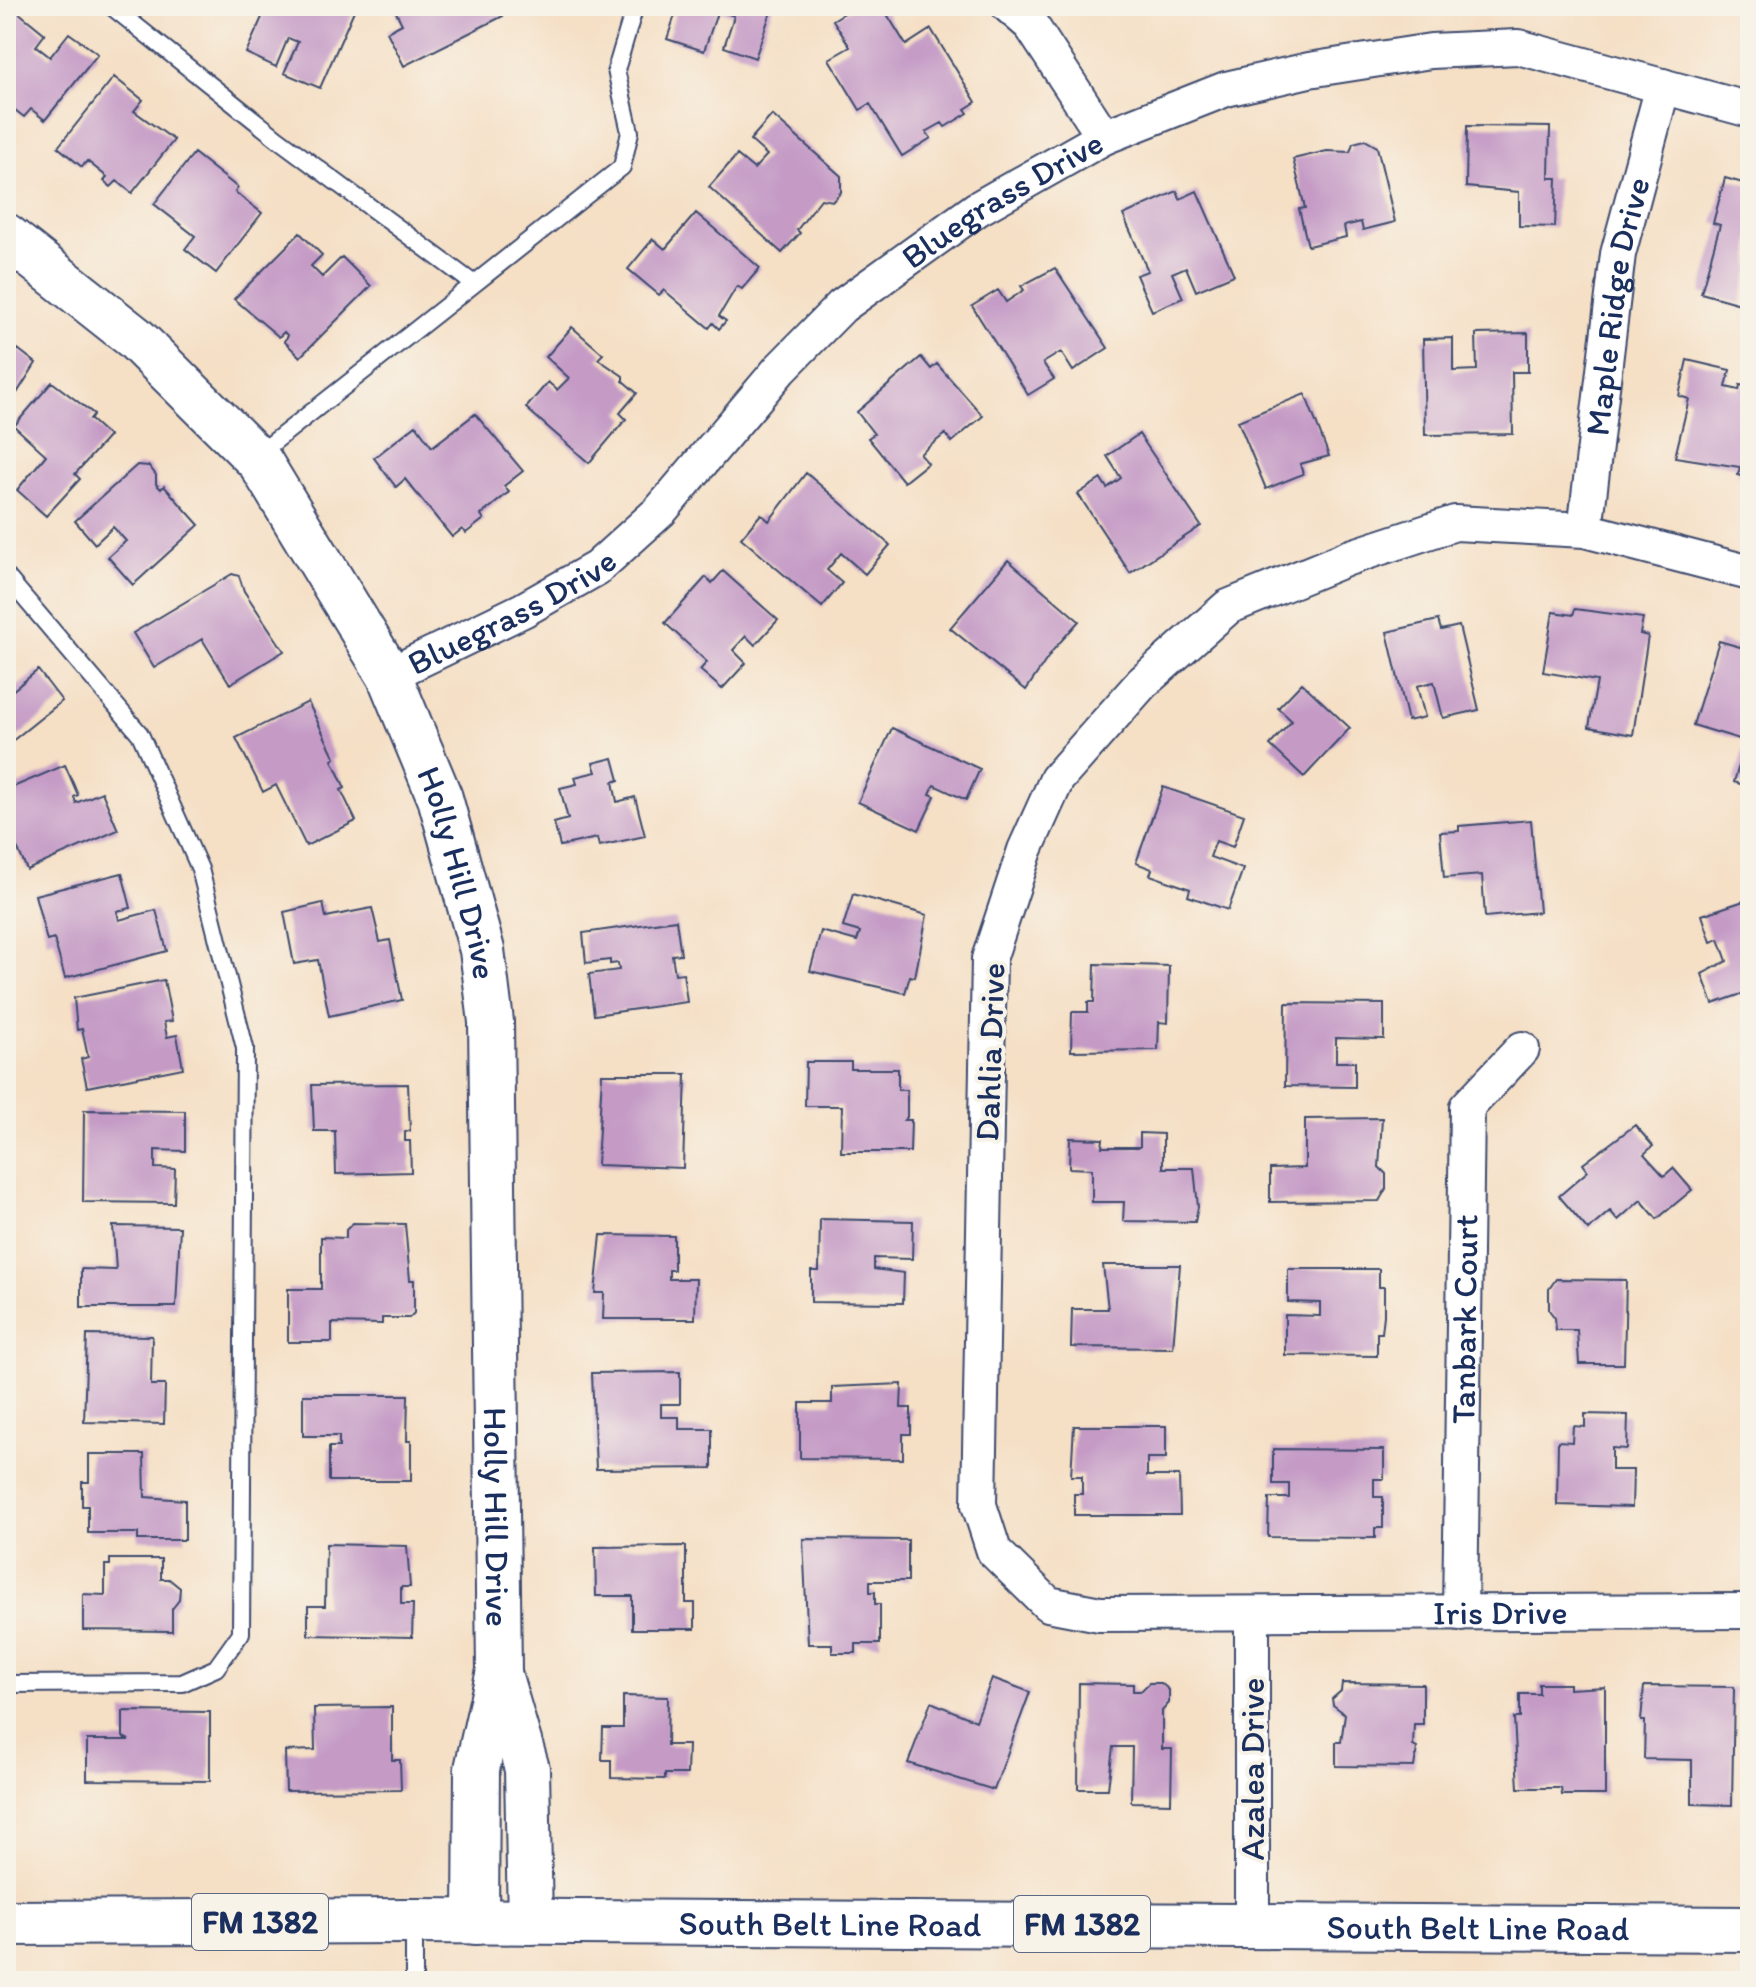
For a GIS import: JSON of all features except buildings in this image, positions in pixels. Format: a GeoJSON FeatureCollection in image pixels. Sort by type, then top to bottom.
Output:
{"type":"FeatureCollection","features":[{"type":"Feature","properties":{"kind":"street"},"geometry":{"type":"LineString","coordinates":[[1009,6],[1031,25],[1104,137]]}},
{"type":"Feature","properties":{"kind":"street","name":"Bluegrass Drive"},"geometry":{"type":"LineString","coordinates":[[389,675],[523,610],[597,568],[660,511],[780,369],[842,306],[977,209],[1104,137],[1226,89],[1309,70],[1431,51],[1518,47],[1750,110]]}},
{"type":"Feature","properties":{"kind":"street","name":"Maple Ridge Drive"},"geometry":{"type":"LineString","coordinates":[[1585,530],[1618,254],[1663,86]]}},
{"type":"Feature","properties":{"kind":"street","name":"Holly Hill Drive"},"geometry":{"type":"LineString","coordinates":[[6,236],[135,338],[254,457],[389,675],[440,798],[482,950],[491,1022],[499,1671],[477,1769],[476,1922]]}},
{"type":"Feature","properties":{"kind":"street","name":"Dahlia Drive"},"geometry":{"type":"LineString","coordinates":[[1252,1614],[1100,1614],[1048,1604],[994,1551],[979,1505],[989,959],[1025,850],[1057,779],[1142,683],[1228,607],[1348,558],[1455,523],[1585,530],[1750,573]]}},
{"type":"Feature","properties":{"kind":"street","name":"Tanbark Court"},"geometry":{"type":"LineString","coordinates":[[1460,1613],[1467,1107],[1522,1049]]}},
{"type":"Feature","properties":{"kind":"street","name":"Iris Drive"},"geometry":{"type":"LineString","coordinates":[[1252,1614],[1750,1611]]}},
{"type":"Feature","properties":{"kind":"street","name":"Azalea Drive"},"geometry":{"type":"LineString","coordinates":[[1252,1614],[1252,1925]]}},
{"type":"Feature","properties":{"kind":"street","name":"Holly Hill Drive"},"geometry":{"type":"LineString","coordinates":[[499,1671],[527,1769],[530,1922]]}},
{"type":"Feature","properties":{"kind":"street","name":"South Belt Line Road"},"geometry":{"type":"LineString","coordinates":[[6,1923],[414,1921],[1750,1929]]}},
{"type":"Feature","properties":{"kind":"lane"},"geometry":{"type":"LineString","coordinates":[[111,6],[278,139],[474,284]]}},
{"type":"Feature","properties":{"kind":"lane"},"geometry":{"type":"LineString","coordinates":[[254,457],[622,167],[630,132],[616,70],[635,6]]}},
{"type":"Feature","properties":{"kind":"lane"},"geometry":{"type":"LineString","coordinates":[[6,576],[140,734],[200,869],[245,1048],[241,1633],[216,1668],[182,1683],[6,1684]]}},
{"type":"Feature","properties":{"kind":"lane"},"geometry":{"type":"LineString","coordinates":[[414,1921],[414,1981]]}}]}
